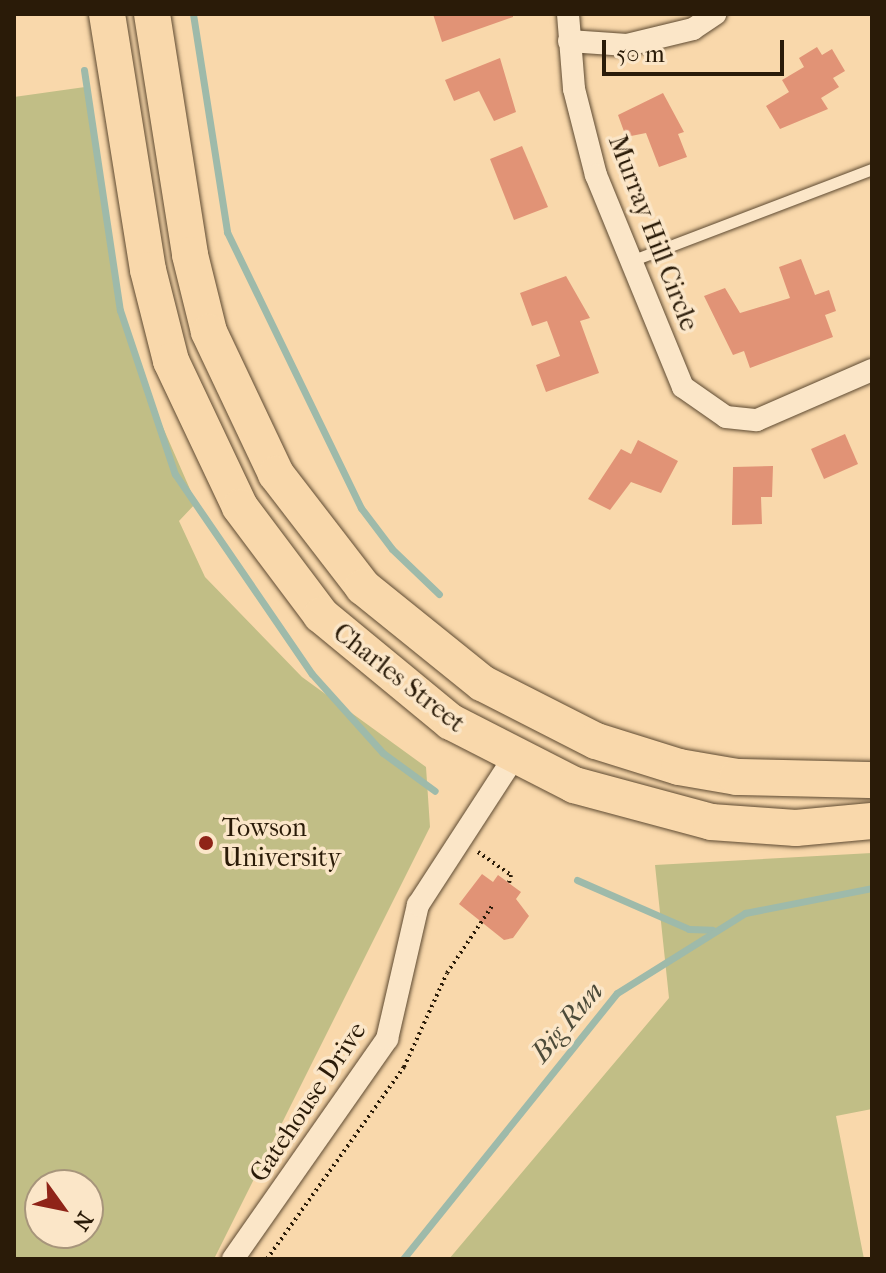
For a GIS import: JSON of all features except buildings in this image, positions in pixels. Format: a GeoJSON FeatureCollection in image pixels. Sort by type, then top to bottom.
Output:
{"type":"FeatureCollection","features":[{"type":"Feature","properties":{"kind":"main road","name":"Charles Street"},"geometry":{"type":"LineString","coordinates":[[107,14],[158,313],[171,361],[219,470],[277,562],[352,646],[451,722],[514,757],[574,785],[676,816],[796,828],[872,821]]}},
{"type":"Feature","properties":{"kind":"main road","name":"Charles Street"},"geometry":{"type":"LineString","coordinates":[[152,14],[190,255],[224,370],[296,504],[345,567],[412,632],[507,698],[596,741],[679,767],[786,781],[872,780]]}},
{"type":"Feature","properties":{"kind":"main road"},"geometry":{"type":"LineString","coordinates":[[412,632],[414,661],[495,726],[514,757],[551,752],[653,785],[709,796],[743,797],[786,781]]}},
{"type":"Feature","properties":{"kind":"street","name":"Murray Hill Circle"},"geometry":{"type":"LineString","coordinates":[[568,14],[569,41],[596,175],[683,387],[726,417],[757,420],[872,370]]}},
{"type":"Feature","properties":{"kind":"street"},"geometry":{"type":"LineString","coordinates":[[569,41],[627,45],[693,29],[715,14]]}},
{"type":"Feature","properties":{"kind":"street","name":"Gatehouse Drive"},"geometry":{"type":"LineString","coordinates":[[233,1259],[387,1039],[418,905],[514,757]]}},
{"type":"Feature","properties":{"kind":"lane"},"geometry":{"type":"LineString","coordinates":[[631,261],[872,169]]}},
{"type":"Feature","properties":{"kind":"path"},"geometry":{"type":"LineString","coordinates":[[459,839],[511,875],[509,883]]}},
{"type":"Feature","properties":{"kind":"shaded area","name":"Towson University"},"geometry":{"type":"Polygon","coordinates":[[[85,87],[119,298],[137,368],[196,503],[179,521],[205,577],[302,677],[426,767],[430,827],[214,1259],[14,1259],[14,97],[85,87]]]}},
{"type":"Feature","properties":{"kind":"shaded area"},"geometry":{"type":"Polygon","coordinates":[[[872,853],[872,1109],[836,1116],[864,1259],[449,1259],[669,998],[655,865],[872,853]]]}},
{"type":"Feature","properties":{"kind":"waterway"},"geometry":{"type":"LineString","coordinates":[[193,14],[227,232],[361,508],[392,549],[439,594]]}},
{"type":"Feature","properties":{"kind":"waterway"},"geometry":{"type":"LineString","coordinates":[[84,70],[120,310],[175,474],[312,674],[383,753],[435,791]]}},
{"type":"Feature","properties":{"kind":"waterway"},"geometry":{"type":"LineString","coordinates":[[577,880],[689,929],[712,930]]}},
{"type":"Feature","properties":{"kind":"waterway","name":"Big Run"},"geometry":{"type":"LineString","coordinates":[[403,1259],[617,993],[745,913],[872,888]]}},
{"type":"Feature","properties":{"kind":"place","name":"Towson University"},"geometry":{"type":"Point","coordinates":[206,843]}}]}
